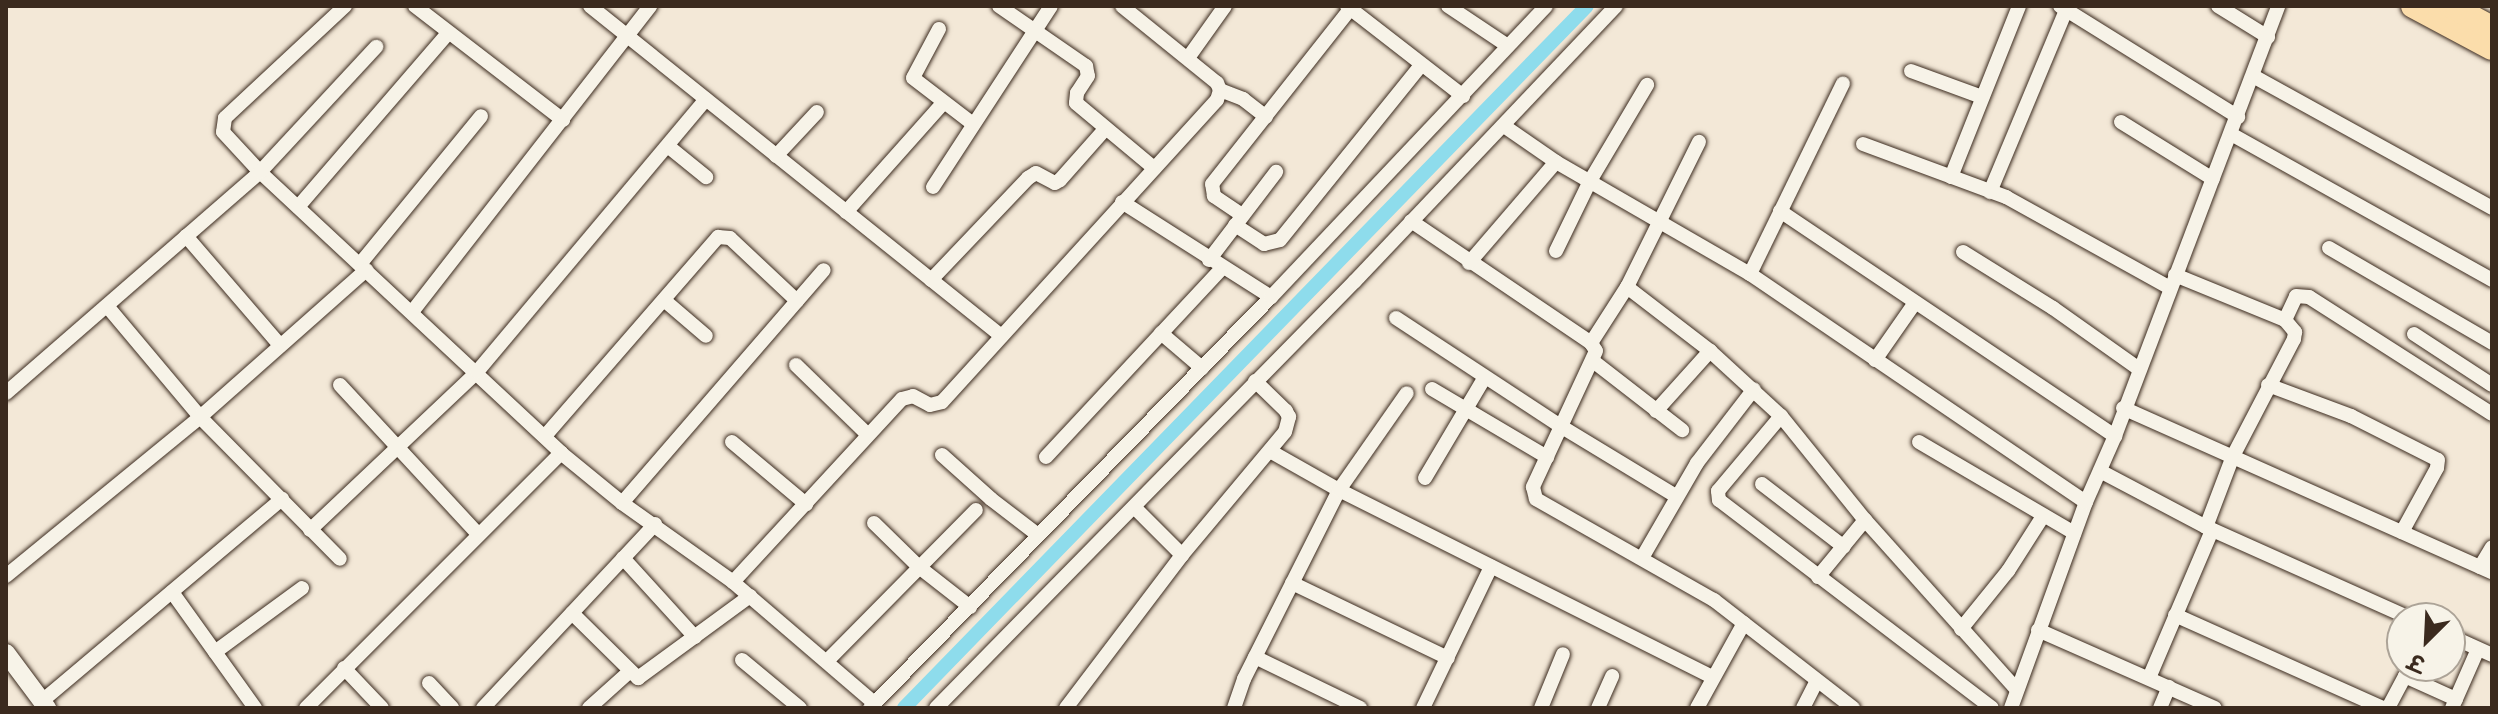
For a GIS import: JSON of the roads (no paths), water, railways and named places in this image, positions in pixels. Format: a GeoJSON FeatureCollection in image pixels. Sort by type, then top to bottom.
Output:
{"type":"FeatureCollection","features":[{"type":"Feature","properties":{"kind":"highway"},"geometry":{"type":"LineString","coordinates":[[2413,6],[2492,48]]}},
{"type":"Feature","properties":{"kind":"highway"},"geometry":{"type":"LineString","coordinates":[[2451,6],[2492,28]]}},
{"type":"Feature","properties":{"kind":"street"},"geometry":{"type":"LineString","coordinates":[[345,6],[225,118],[223,132],[260,172],[561,453],[622,503],[733,582],[827,661],[872,706],[1271,297],[1546,6]]}},
{"type":"Feature","properties":{"kind":"street"},"geometry":{"type":"LineString","coordinates":[[415,6],[563,120]]}},
{"type":"Feature","properties":{"kind":"street"},"geometry":{"type":"LineString","coordinates":[[590,6],[1000,335]]}},
{"type":"Feature","properties":{"kind":"street"},"geometry":{"type":"LineString","coordinates":[[412,312],[650,6]]}},
{"type":"Feature","properties":{"kind":"street"},"geometry":{"type":"LineString","coordinates":[[999,6],[1036,29],[1089,70],[1075,99],[1154,168]]}},
{"type":"Feature","properties":{"kind":"street"},"geometry":{"type":"LineString","coordinates":[[933,187],[1051,6]]}},
{"type":"Feature","properties":{"kind":"street"},"geometry":{"type":"LineString","coordinates":[[733,582],[907,396],[930,405],[942,402],[1217,100],[1220,90],[1217,83],[1122,6]]}},
{"type":"Feature","properties":{"kind":"street"},"geometry":{"type":"LineString","coordinates":[[1188,58],[1225,6]]}},
{"type":"Feature","properties":{"kind":"street"},"geometry":{"type":"LineString","coordinates":[[1448,6],[1508,46]]}},
{"type":"Feature","properties":{"kind":"street"},"geometry":{"type":"LineString","coordinates":[[936,708],[1504,126],[1616,6]]}},
{"type":"Feature","properties":{"kind":"street"},"geometry":{"type":"LineString","coordinates":[[1951,177],[2019,6]]}},
{"type":"Feature","properties":{"kind":"street"},"geometry":{"type":"LineString","coordinates":[[2218,6],[2268,37]]}},
{"type":"Feature","properties":{"kind":"street"},"geometry":{"type":"LineString","coordinates":[[2011,708],[2074,533],[2115,436],[2123,408],[2238,117],[2278,6]]}},
{"type":"Feature","properties":{"kind":"street"},"geometry":{"type":"LineString","coordinates":[[1421,65],[1280,240],[1264,244],[1214,196],[1211,188],[1348,7],[1463,96]]}},
{"type":"Feature","properties":{"kind":"street"},"geometry":{"type":"LineString","coordinates":[[1990,192],[2063,8],[2238,117]]}},
{"type":"Feature","properties":{"kind":"street"},"geometry":{"type":"LineString","coordinates":[[939,29],[913,78],[973,124]]}},
{"type":"Feature","properties":{"kind":"street"},"geometry":{"type":"LineString","coordinates":[[298,207],[448,33]]}},
{"type":"Feature","properties":{"kind":"street"},"geometry":{"type":"LineString","coordinates":[[6,393],[260,172],[376,47]]}},
{"type":"Feature","properties":{"kind":"street"},"geometry":{"type":"LineString","coordinates":[[1911,71],[1982,97]]}},
{"type":"Feature","properties":{"kind":"street"},"geometry":{"type":"LineString","coordinates":[[2253,76],[2492,208]]}},
{"type":"Feature","properties":{"kind":"street"},"geometry":{"type":"LineString","coordinates":[[1750,274],[1843,83]]}},
{"type":"Feature","properties":{"kind":"street"},"geometry":{"type":"LineString","coordinates":[[1556,251],[1590,181],[1647,85]]}},
{"type":"Feature","properties":{"kind":"street"},"geometry":{"type":"LineString","coordinates":[[1220,90],[1243,99],[1266,117]]}},
{"type":"Feature","properties":{"kind":"street"},"geometry":{"type":"LineString","coordinates":[[310,530],[477,372],[669,147],[706,99]]}},
{"type":"Feature","properties":{"kind":"street"},"geometry":{"type":"LineString","coordinates":[[846,212],[943,103]]}},
{"type":"Feature","properties":{"kind":"street"},"geometry":{"type":"LineString","coordinates":[[776,156],[817,112]]}},
{"type":"Feature","properties":{"kind":"street"},"geometry":{"type":"LineString","coordinates":[[6,576],[200,417],[363,267],[481,116]]}},
{"type":"Feature","properties":{"kind":"street"},"geometry":{"type":"LineString","coordinates":[[2121,122],[2213,179]]}},
{"type":"Feature","properties":{"kind":"street"},"geometry":{"type":"LineString","coordinates":[[1504,126],[1556,162],[1750,274],[2086,502]]}},
{"type":"Feature","properties":{"kind":"street"},"geometry":{"type":"LineString","coordinates":[[931,280],[1028,178],[1036,173],[1055,183],[1060,180],[1106,128]]}},
{"type":"Feature","properties":{"kind":"street"},"geometry":{"type":"LineString","coordinates":[[2231,134],[2492,280]]}},
{"type":"Feature","properties":{"kind":"street"},"geometry":{"type":"LineString","coordinates":[[1591,343],[1627,287],[1699,142]]}},
{"type":"Feature","properties":{"kind":"street"},"geometry":{"type":"LineString","coordinates":[[1863,144],[2032,209],[2172,282],[2293,325],[2294,339],[2233,456],[2209,528],[2149,678]]}},
{"type":"Feature","properties":{"kind":"street"},"geometry":{"type":"LineString","coordinates":[[669,147],[706,177]]}},
{"type":"Feature","properties":{"kind":"street"},"geometry":{"type":"LineString","coordinates":[[1469,263],[1556,162]]}},
{"type":"Feature","properties":{"kind":"street"},"geometry":{"type":"LineString","coordinates":[[1046,457],[1161,333],[1216,264],[1239,220],[1276,172]]}},
{"type":"Feature","properties":{"kind":"street"},"geometry":{"type":"LineString","coordinates":[[1122,202],[1271,297]]}},
{"type":"Feature","properties":{"kind":"street"},"geometry":{"type":"LineString","coordinates":[[1780,211],[1914,304],[2115,436]]}},
{"type":"Feature","properties":{"kind":"street"},"geometry":{"type":"LineString","coordinates":[[1411,221],[1591,343],[1596,351],[1533,487],[1536,499],[1681,579],[1744,623],[1853,708]]}},
{"type":"Feature","properties":{"kind":"street"},"geometry":{"type":"LineString","coordinates":[[186,236],[279,344]]}},
{"type":"Feature","properties":{"kind":"street"},"geometry":{"type":"LineString","coordinates":[[545,436],[718,237],[724,236],[797,301]]}},
{"type":"Feature","properties":{"kind":"street"},"geometry":{"type":"LineString","coordinates":[[2329,248],[2492,343]]}},
{"type":"Feature","properties":{"kind":"street"},"geometry":{"type":"LineString","coordinates":[[1963,252],[2053,308],[2139,369]]}},
{"type":"Feature","properties":{"kind":"street"},"geometry":{"type":"LineString","coordinates":[[622,503],[824,270]]}},
{"type":"Feature","properties":{"kind":"street"},"geometry":{"type":"LineString","coordinates":[[1627,287],[1710,351],[1781,416],[1865,520],[2016,689]]}},
{"type":"Feature","properties":{"kind":"street"},"geometry":{"type":"LineString","coordinates":[[2285,320],[2296,296],[2309,297],[2488,412],[2492,394]]}},
{"type":"Feature","properties":{"kind":"street"},"geometry":{"type":"LineString","coordinates":[[664,300],[706,336]]}},
{"type":"Feature","properties":{"kind":"street"},"geometry":{"type":"LineString","coordinates":[[1875,360],[1914,304]]}},
{"type":"Feature","properties":{"kind":"street"},"geometry":{"type":"LineString","coordinates":[[107,306],[200,417],[340,559]]}},
{"type":"Feature","properties":{"kind":"street"},"geometry":{"type":"LineString","coordinates":[[1396,318],[1562,427],[1676,496]]}},
{"type":"Feature","properties":{"kind":"street"},"geometry":{"type":"LineString","coordinates":[[1161,333],[1202,368]]}},
{"type":"Feature","properties":{"kind":"street"},"geometry":{"type":"LineString","coordinates":[[2414,334],[2492,385]]}},
{"type":"Feature","properties":{"kind":"street"},"geometry":{"type":"LineString","coordinates":[[1656,411],[1710,351]]}},
{"type":"Feature","properties":{"kind":"street"},"geometry":{"type":"LineString","coordinates":[[1593,361],[1682,430]]}},
{"type":"Feature","properties":{"kind":"street"},"geometry":{"type":"LineString","coordinates":[[796,365],[868,435]]}},
{"type":"Feature","properties":{"kind":"street"},"geometry":{"type":"LineString","coordinates":[[1425,478],[1485,377]]}},
{"type":"Feature","properties":{"kind":"street"},"geometry":{"type":"LineString","coordinates":[[1066,708],[1182,555],[1285,432],[1289,417],[1255,381]]}},
{"type":"Feature","properties":{"kind":"street"},"geometry":{"type":"LineString","coordinates":[[340,385],[478,534]]}},
{"type":"Feature","properties":{"kind":"street"},"geometry":{"type":"LineString","coordinates":[[2268,385],[2351,416],[2438,460],[2437,468],[2402,532]]}},
{"type":"Feature","properties":{"kind":"street"},"geometry":{"type":"LineString","coordinates":[[1432,389],[1547,457]]}},
{"type":"Feature","properties":{"kind":"street"},"geometry":{"type":"LineString","coordinates":[[1642,558],[1697,463],[1754,389]]}},
{"type":"Feature","properties":{"kind":"street"},"geometry":{"type":"LineString","coordinates":[[1234,708],[1255,657],[1339,490],[1407,393]]}},
{"type":"Feature","properties":{"kind":"street"},"geometry":{"type":"LineString","coordinates":[[2123,408],[2486,569],[2492,547]]}},
{"type":"Feature","properties":{"kind":"street"},"geometry":{"type":"LineString","coordinates":[[1781,416],[1716,496],[1992,708]]}},
{"type":"Feature","properties":{"kind":"street"},"geometry":{"type":"LineString","coordinates":[[732,442],[806,504]]}},
{"type":"Feature","properties":{"kind":"street"},"geometry":{"type":"LineString","coordinates":[[1919,442],[2074,533]]}},
{"type":"Feature","properties":{"kind":"street"},"geometry":{"type":"LineString","coordinates":[[1270,451],[1339,490],[1713,677]]}},
{"type":"Feature","properties":{"kind":"street"},"geometry":{"type":"LineString","coordinates":[[306,708],[561,453]]}},
{"type":"Feature","properties":{"kind":"street"},"geometry":{"type":"LineString","coordinates":[[942,455],[991,499],[1038,535]]}},
{"type":"Feature","properties":{"kind":"street"},"geometry":{"type":"LineString","coordinates":[[2100,471],[2209,528],[2386,608]]}},
{"type":"Feature","properties":{"kind":"street"},"geometry":{"type":"LineString","coordinates":[[1762,484],[1844,547]]}},
{"type":"Feature","properties":{"kind":"street"},"geometry":{"type":"LineString","coordinates":[[6,653],[45,705],[282,499]]}},
{"type":"Feature","properties":{"kind":"street"},"geometry":{"type":"LineString","coordinates":[[1134,507],[1182,555]]}},
{"type":"Feature","properties":{"kind":"street"},"geometry":{"type":"LineString","coordinates":[[827,661],[976,510]]}},
{"type":"Feature","properties":{"kind":"street"},"geometry":{"type":"LineString","coordinates":[[1961,629],[2008,571],[2043,516]]}},
{"type":"Feature","properties":{"kind":"street"},"geometry":{"type":"LineString","coordinates":[[1818,577],[1865,520]]}},
{"type":"Feature","properties":{"kind":"street"},"geometry":{"type":"LineString","coordinates":[[874,523],[919,567],[970,607]]}},
{"type":"Feature","properties":{"kind":"street"},"geometry":{"type":"LineString","coordinates":[[483,708],[655,524]]}},
{"type":"Feature","properties":{"kind":"street"},"geometry":{"type":"LineString","coordinates":[[623,558],[695,637]]}},
{"type":"Feature","properties":{"kind":"street"},"geometry":{"type":"LineString","coordinates":[[1423,708],[1491,567]]}},
{"type":"Feature","properties":{"kind":"street"},"geometry":{"type":"LineString","coordinates":[[1292,583],[1448,658]]}},
{"type":"Feature","properties":{"kind":"street"},"geometry":{"type":"LineString","coordinates":[[215,652],[302,588]]}},
{"type":"Feature","properties":{"kind":"street"},"geometry":{"type":"LineString","coordinates":[[172,592],[255,708]]}},
{"type":"Feature","properties":{"kind":"street"},"geometry":{"type":"LineString","coordinates":[[572,613],[629,672],[641,677],[750,596]]}},
{"type":"Feature","properties":{"kind":"street"},"geometry":{"type":"LineString","coordinates":[[2175,615],[2386,708],[2405,676],[2454,703],[2478,649]]}},
{"type":"Feature","properties":{"kind":"street"},"geometry":{"type":"LineString","coordinates":[[1697,708],[1744,623]]}},
{"type":"Feature","properties":{"kind":"street"},"geometry":{"type":"LineString","coordinates":[[2038,630],[2215,708]]}},
{"type":"Feature","properties":{"kind":"street"},"geometry":{"type":"LineString","coordinates":[[2466,643],[2492,655]]}},
{"type":"Feature","properties":{"kind":"street"},"geometry":{"type":"LineString","coordinates":[[1541,708],[1563,654]]}},
{"type":"Feature","properties":{"kind":"street"},"geometry":{"type":"LineString","coordinates":[[1255,657],[1360,708]]}},
{"type":"Feature","properties":{"kind":"street"},"geometry":{"type":"LineString","coordinates":[[742,660],[800,708]]}},
{"type":"Feature","properties":{"kind":"street"},"geometry":{"type":"LineString","coordinates":[[344,668],[382,708]]}},
{"type":"Feature","properties":{"kind":"street"},"geometry":{"type":"LineString","coordinates":[[589,708],[629,672]]}},
{"type":"Feature","properties":{"kind":"street"},"geometry":{"type":"LineString","coordinates":[[1598,708],[1612,676]]}},
{"type":"Feature","properties":{"kind":"street"},"geometry":{"type":"LineString","coordinates":[[1803,708],[1817,680]]}},
{"type":"Feature","properties":{"kind":"street"},"geometry":{"type":"LineString","coordinates":[[429,683],[452,708]]}},
{"type":"Feature","properties":{"kind":"street"},"geometry":{"type":"LineString","coordinates":[[2160,708],[2169,687]]}},
{"type":"Feature","properties":{"kind":"waterway"},"geometry":{"type":"LineString","coordinates":[[904,708],[1587,6]]}}]}
